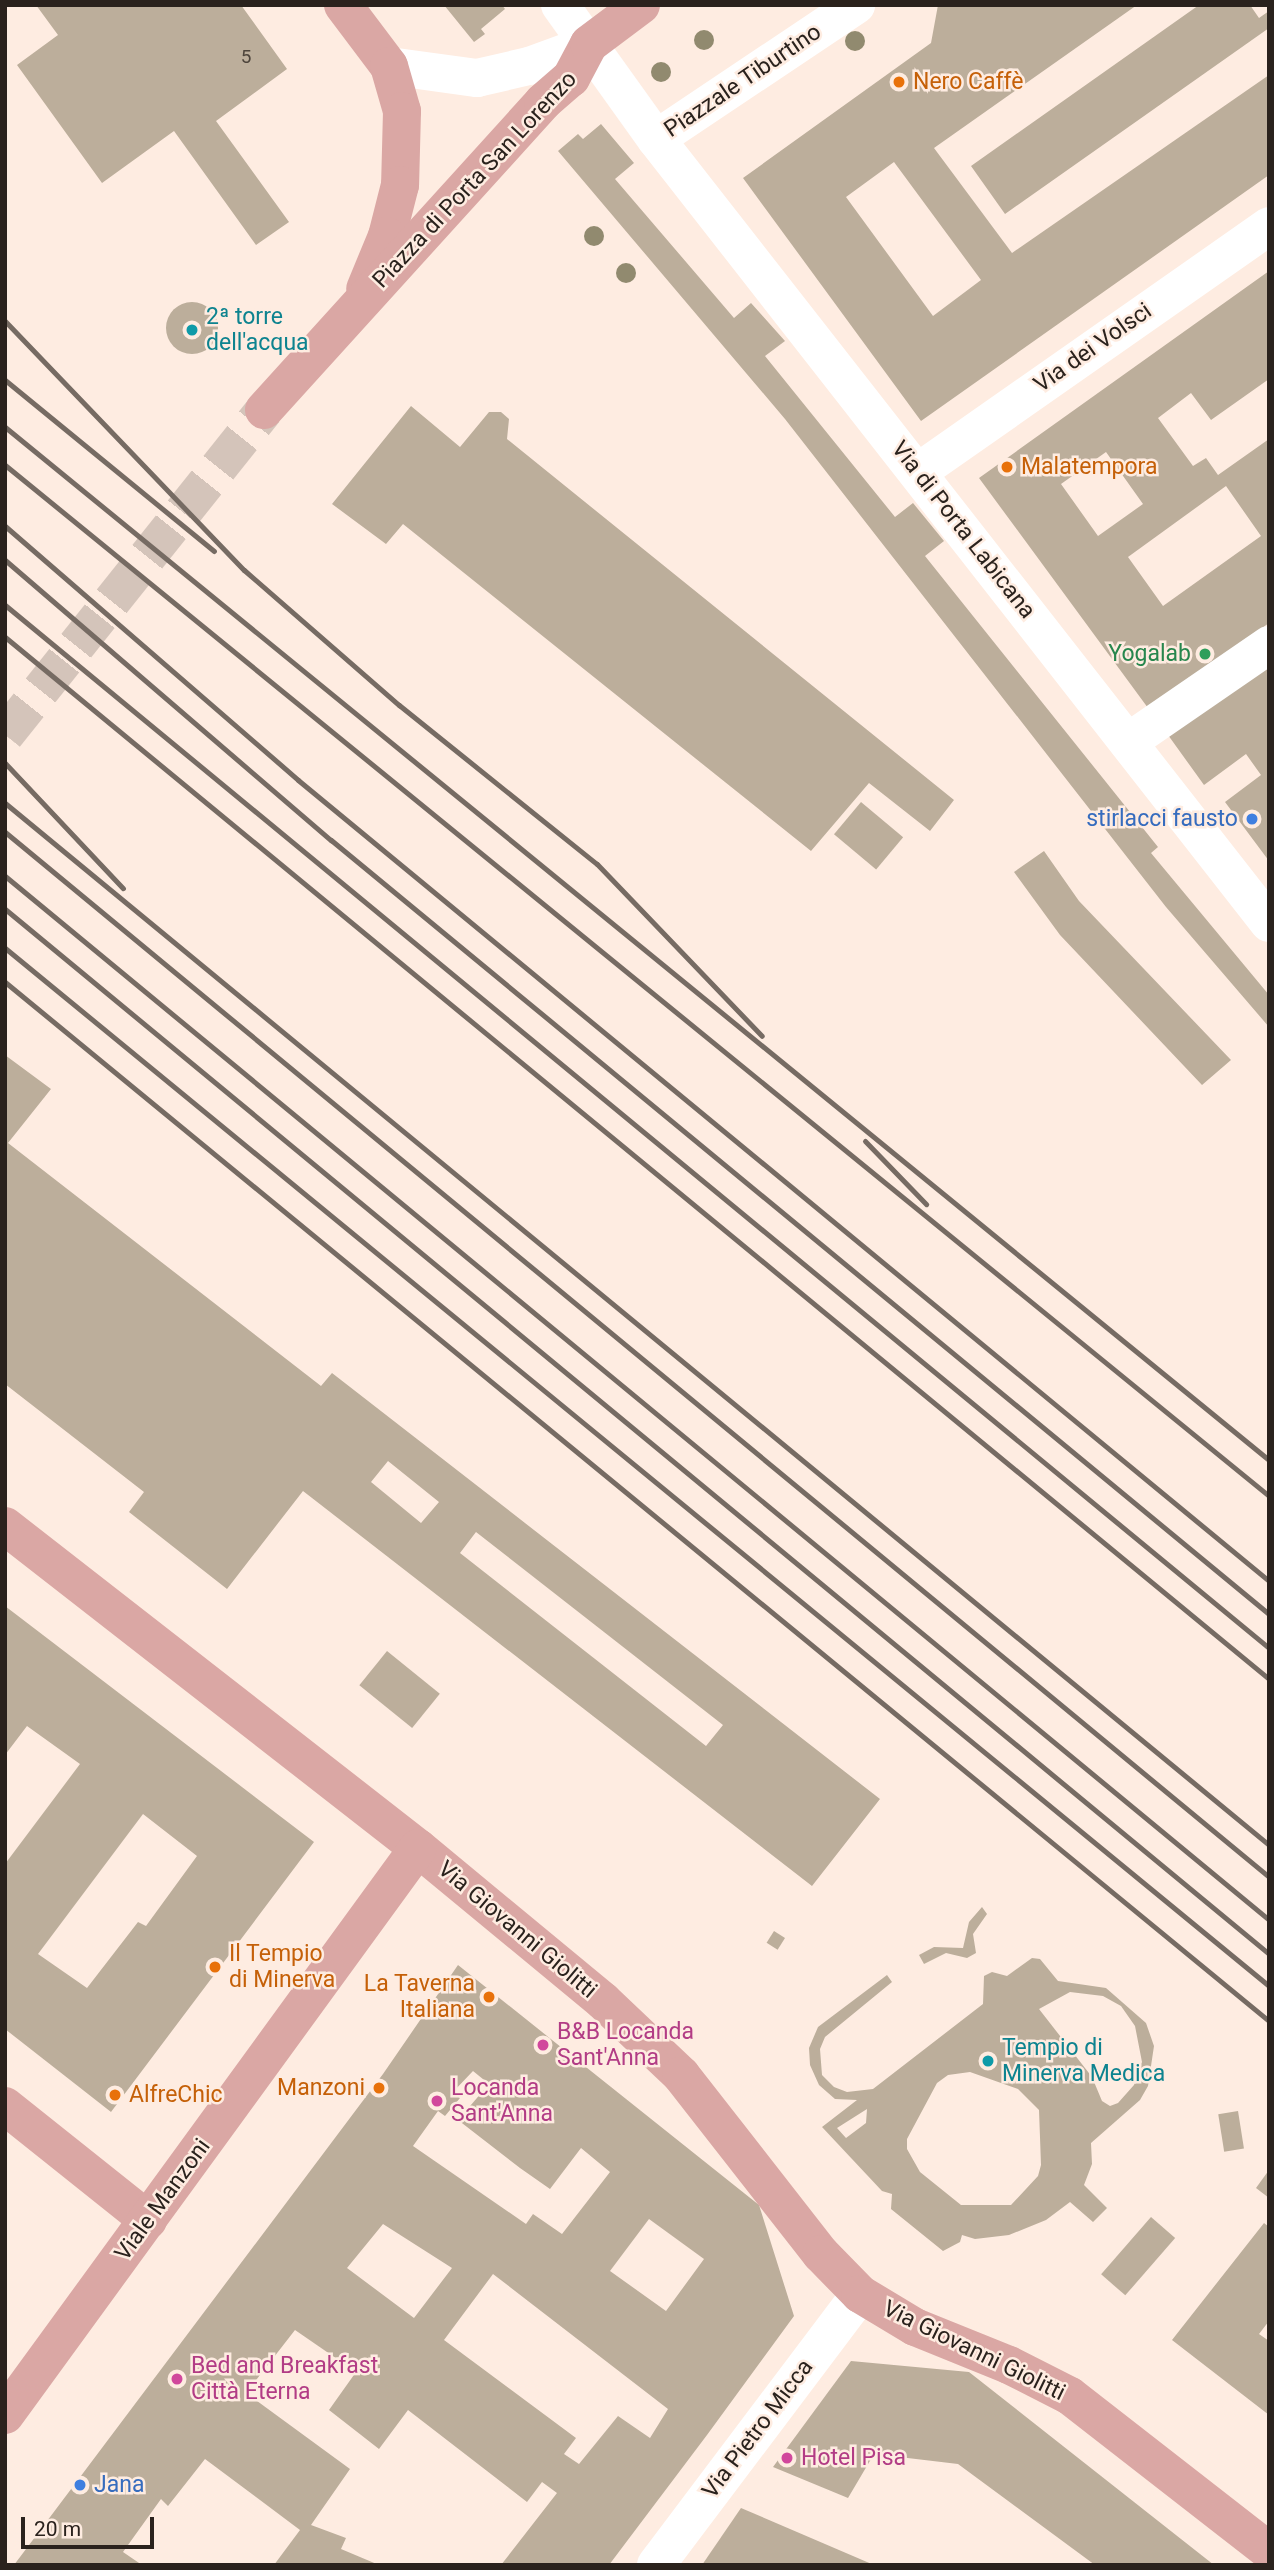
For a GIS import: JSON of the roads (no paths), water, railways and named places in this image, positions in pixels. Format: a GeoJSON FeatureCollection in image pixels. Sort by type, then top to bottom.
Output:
{"type":"FeatureCollection","features":[{"type":"Feature","properties":{"kind":"main road"},"geometry":{"type":"LineString","coordinates":[[343,5],[389,66]]}},
{"type":"Feature","properties":{"kind":"main road"},"geometry":{"type":"LineString","coordinates":[[589,44],[641,5]]}},
{"type":"Feature","properties":{"kind":"main road","name":"Piazza di Porta San Lorenzo"},"geometry":{"type":"LineString","coordinates":[[355,306],[396,269],[543,102],[571,78],[589,44]]}},
{"type":"Feature","properties":{"kind":"main road","name":"Piazza di Porta San Lorenzo"},"geometry":{"type":"LineString","coordinates":[[355,306],[387,236],[400,185],[402,111],[389,66]]}},
{"type":"Feature","properties":{"kind":"main road"},"geometry":{"type":"LineString","coordinates":[[264,410],[355,306]]}},
{"type":"Feature","properties":{"kind":"main road","name":"Via Giovanni Giolitti"},"geometry":{"type":"LineString","coordinates":[[5,1526],[418,1848],[603,2001],[681,2075],[821,2254],[860,2294],[915,2327],[1009,2365],[1070,2396],[1269,2551]]}},
{"type":"Feature","properties":{"kind":"main road","name":"Viale Manzoni"},"geometry":{"type":"LineString","coordinates":[[5,2415],[418,1848]]}},
{"type":"Feature","properties":{"kind":"main road"},"geometry":{"type":"LineString","coordinates":[[5,2106],[148,2220]]}},
{"type":"Feature","properties":{"kind":"street","name":"Piazzale Tiburtino"},"geometry":{"type":"LineString","coordinates":[[560,5],[656,139],[856,5]]}},
{"type":"Feature","properties":{"kind":"street","name":"Piazza di Porta San Lorenzo"},"geometry":{"type":"LineString","coordinates":[[389,66],[477,78],[529,66],[589,44]]}},
{"type":"Feature","properties":{"kind":"street","name":"Via di Porta Labicana"},"geometry":{"type":"LineString","coordinates":[[656,139],[1269,923]]}},
{"type":"Feature","properties":{"kind":"street","name":"Via dei Volsci"},"geometry":{"type":"LineString","coordinates":[[918,472],[1269,226]]}},
{"type":"Feature","properties":{"kind":"street"},"geometry":{"type":"LineString","coordinates":[[1128,742],[1269,645]]}},
{"type":"Feature","properties":{"kind":"street","name":"Via Pietro Micca"},"geometry":{"type":"LineString","coordinates":[[656,2565],[860,2294]]}},
{"type":"Feature","properties":{"kind":"tunnel"},"geometry":{"type":"LineString","coordinates":[[5,735],[264,410]]}},
{"type":"Feature","properties":{"kind":"railway"},"geometry":{"type":"LineString","coordinates":[[5,321],[244,570],[399,705],[597,864],[762,1036]]}},
{"type":"Feature","properties":{"kind":"railway"},"geometry":{"type":"LineString","coordinates":[[5,380],[214,551]]}},
{"type":"Feature","properties":{"kind":"railway"},"geometry":{"type":"LineString","coordinates":[[5,427],[1269,1460]]}},
{"type":"Feature","properties":{"kind":"railway"},"geometry":{"type":"LineString","coordinates":[[5,465],[1269,1496]]}},
{"type":"Feature","properties":{"kind":"railway"},"geometry":{"type":"LineString","coordinates":[[5,526],[298,780],[1269,1581]]}},
{"type":"Feature","properties":{"kind":"railway"},"geometry":{"type":"LineString","coordinates":[[5,560],[331,840],[1269,1614]]}},
{"type":"Feature","properties":{"kind":"railway"},"geometry":{"type":"LineString","coordinates":[[5,605],[1269,1648]]}},
{"type":"Feature","properties":{"kind":"railway"},"geometry":{"type":"LineString","coordinates":[[5,637],[1269,1679]]}},
{"type":"Feature","properties":{"kind":"railway"},"geometry":{"type":"LineString","coordinates":[[5,763],[123,888]]}},
{"type":"Feature","properties":{"kind":"railway"},"geometry":{"type":"LineString","coordinates":[[5,803],[1269,1845]]}},
{"type":"Feature","properties":{"kind":"railway"},"geometry":{"type":"LineString","coordinates":[[5,832],[1269,1877]]}},
{"type":"Feature","properties":{"kind":"railway"},"geometry":{"type":"LineString","coordinates":[[5,876],[1269,1920]]}},
{"type":"Feature","properties":{"kind":"railway"},"geometry":{"type":"LineString","coordinates":[[5,909],[1269,1954]]}},
{"type":"Feature","properties":{"kind":"railway"},"geometry":{"type":"LineString","coordinates":[[5,948],[1269,1986]]}},
{"type":"Feature","properties":{"kind":"railway"},"geometry":{"type":"LineString","coordinates":[[5,982],[1269,2021]]}},
{"type":"Feature","properties":{"kind":"railway"},"geometry":{"type":"LineString","coordinates":[[865,1141],[926,1204]]}},
{"type":"Feature","properties":{"kind":"place","name":"Nero Caffè"},"geometry":{"type":"Point","coordinates":[899,82]}},
{"type":"Feature","properties":{"kind":"place","name":"2ª torre dell'acqua"},"geometry":{"type":"Point","coordinates":[192,330]}},
{"type":"Feature","properties":{"kind":"place","name":"Malatempora"},"geometry":{"type":"Point","coordinates":[1007,467]}},
{"type":"Feature","properties":{"kind":"place","name":"Yogalab"},"geometry":{"type":"Point","coordinates":[1205,654]}},
{"type":"Feature","properties":{"kind":"place","name":"stirlacci fausto"},"geometry":{"type":"Point","coordinates":[1252,819]}},
{"type":"Feature","properties":{"kind":"place","name":"Il Tempio di Minerva"},"geometry":{"type":"Point","coordinates":[215,1967]}},
{"type":"Feature","properties":{"kind":"place","name":"La Taverna Italiana"},"geometry":{"type":"Point","coordinates":[489,1997]}},
{"type":"Feature","properties":{"kind":"place","name":"B&B Locanda Sant'Anna"},"geometry":{"type":"Point","coordinates":[543,2045]}},
{"type":"Feature","properties":{"kind":"place","name":"Tempio di Minerva Medica"},"geometry":{"type":"Point","coordinates":[988,2061]}},
{"type":"Feature","properties":{"kind":"place","name":"Manzoni"},"geometry":{"type":"Point","coordinates":[379,2088]}},
{"type":"Feature","properties":{"kind":"place","name":"AlfreChic"},"geometry":{"type":"Point","coordinates":[115,2095]}},
{"type":"Feature","properties":{"kind":"place","name":"Locanda Sant'Anna"},"geometry":{"type":"Point","coordinates":[437,2101]}},
{"type":"Feature","properties":{"kind":"place","name":"Bed and Breakfast Città Eterna"},"geometry":{"type":"Point","coordinates":[177,2379]}},
{"type":"Feature","properties":{"kind":"place","name":"Hotel Pisa"},"geometry":{"type":"Point","coordinates":[787,2458]}},
{"type":"Feature","properties":{"kind":"place","name":"Jana"},"geometry":{"type":"Point","coordinates":[80,2485]}}]}
